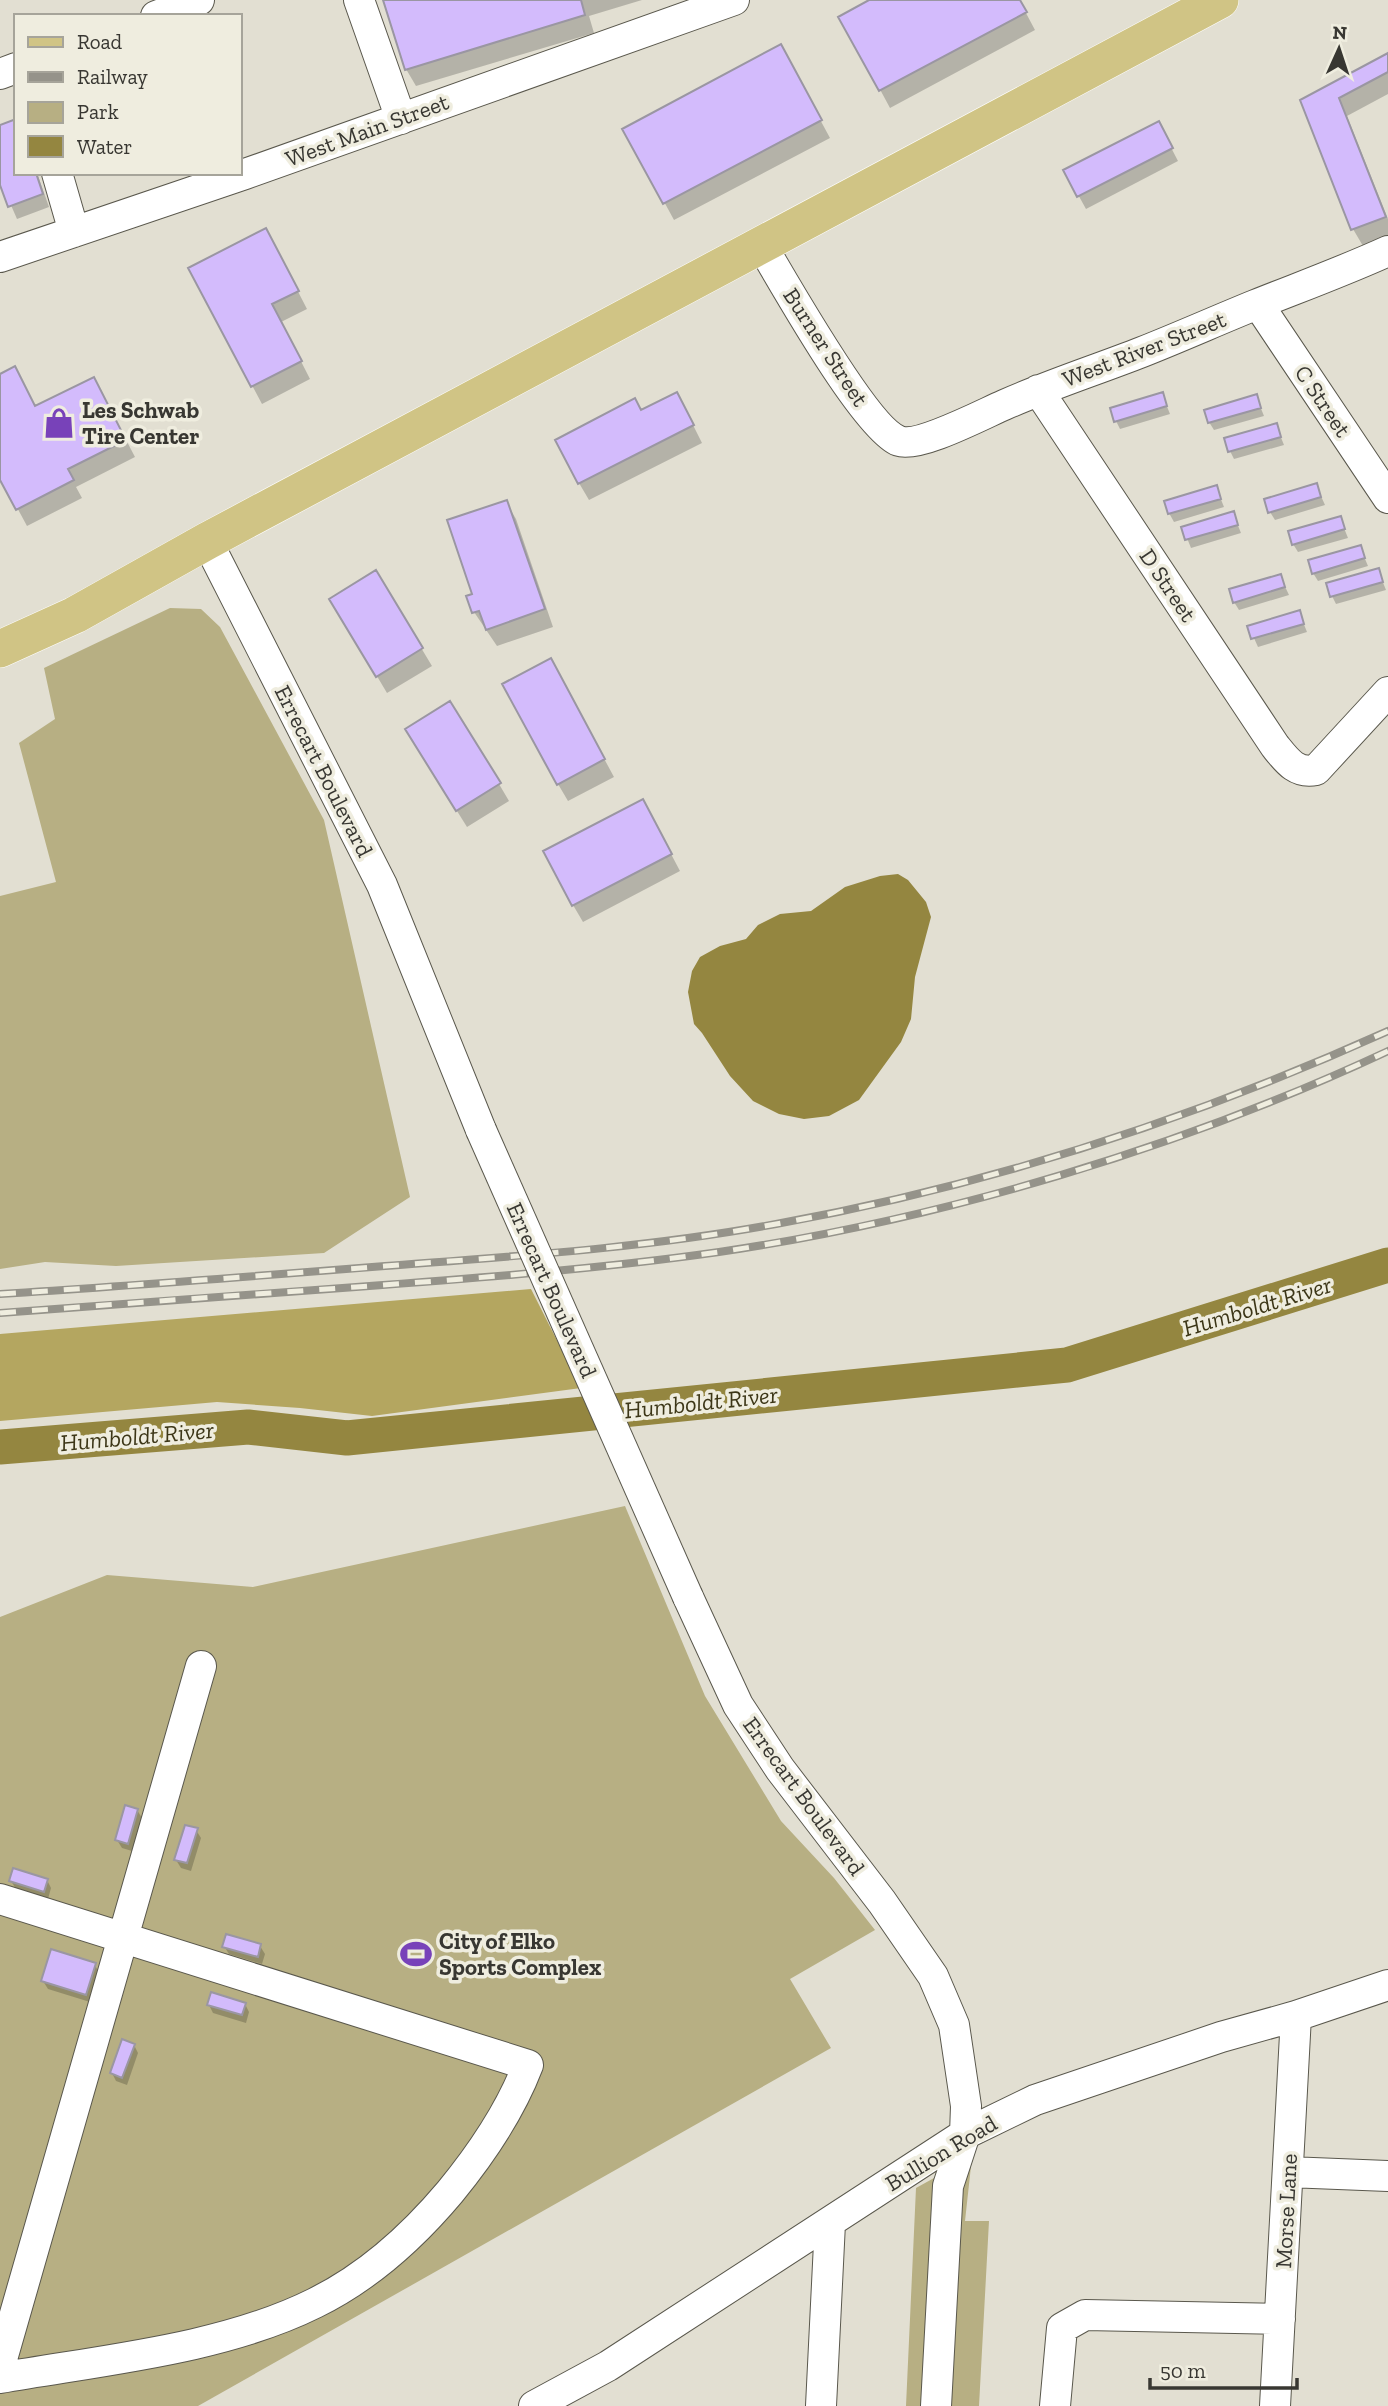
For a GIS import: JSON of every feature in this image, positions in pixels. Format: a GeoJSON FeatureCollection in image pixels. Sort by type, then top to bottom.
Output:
{"type":"FeatureCollection","features":[{"type":"Feature","properties":{"kind":"main road"},"geometry":{"type":"LineString","coordinates":[[3,648],[75,615],[207,541],[1220,0]]}},
{"type":"Feature","properties":{"kind":"street"},"geometry":{"type":"LineString","coordinates":[[161,14],[199,0]]}},
{"type":"Feature","properties":{"kind":"street"},"geometry":{"type":"LineString","coordinates":[[359,0],[401,118]]}},
{"type":"Feature","properties":{"kind":"street","name":"West Main Street"},"geometry":{"type":"LineString","coordinates":[[242,173],[734,0]]}},
{"type":"Feature","properties":{"kind":"street"},"geometry":{"type":"LineString","coordinates":[[58,175],[74,232]]}},
{"type":"Feature","properties":{"kind":"street","name":"West Main Street"},"geometry":{"type":"LineString","coordinates":[[0,257],[238,175]]}},
{"type":"Feature","properties":{"kind":"street","name":"Burner Street"},"geometry":{"type":"LineString","coordinates":[[762,246],[841,374],[876,424],[899,441]]}},
{"type":"Feature","properties":{"kind":"street","name":"West River Street"},"geometry":{"type":"LineString","coordinates":[[899,441],[916,441],[939,434],[1038,390],[1142,352],[1340,273],[1388,251]]}},
{"type":"Feature","properties":{"kind":"street","name":"C Street"},"geometry":{"type":"LineString","coordinates":[[1258,304],[1388,498]]}},
{"type":"Feature","properties":{"kind":"street","name":"D Street"},"geometry":{"type":"LineString","coordinates":[[1038,390],[1275,746],[1291,765],[1305,772],[1316,770],[1388,692]]}},
{"type":"Feature","properties":{"kind":"street","name":"Errecart Boulevard"},"geometry":{"type":"LineString","coordinates":[[207,541],[382,885],[481,1130],[738,1705],[780,1769],[882,1902],[933,1976],[954,2025],[967,2106],[965,2134],[948,2186],[936,2406]]}},
{"type":"Feature","properties":{"kind":"street"},"geometry":{"type":"LineString","coordinates":[[0,2366],[201,1666]]}},
{"type":"Feature","properties":{"kind":"street"},"geometry":{"type":"LineString","coordinates":[[0,1899],[528,2065],[511,2105],[470,2168],[416,2229],[351,2283],[292,2314],[191,2344],[0,2378]]}},
{"type":"Feature","properties":{"kind":"street","name":"Bullion Road"},"geometry":{"type":"LineString","coordinates":[[534,2406],[608,2366],[965,2134],[1047,2096],[1221,2037],[1296,2016],[1388,1985]]}},
{"type":"Feature","properties":{"kind":"street","name":"Morse Lane"},"geometry":{"type":"LineString","coordinates":[[1275,2406],[1296,2016]]}},
{"type":"Feature","properties":{"kind":"street"},"geometry":{"type":"LineString","coordinates":[[1288,2172],[1388,2176]]}},
{"type":"Feature","properties":{"kind":"street"},"geometry":{"type":"LineString","coordinates":[[821,2406],[830,2223]]}},
{"type":"Feature","properties":{"kind":"street"},"geometry":{"type":"LineString","coordinates":[[1055,2406],[1062,2328],[1084,2315],[1280,2319]]}},
{"type":"Feature","properties":{"kind":"green space"},"geometry":{"type":"Polygon","coordinates":[[[170,608],[201,609],[220,627],[324,820],[410,1197],[324,1253],[116,1266],[45,1262],[0,1269],[0,896],[56,882],[19,743],[55,719],[44,668],[170,608]]]}},
{"type":"Feature","properties":{"kind":"green space","name":"City of Elko Sports Complex"},"geometry":{"type":"Polygon","coordinates":[[[625,1506],[705,1696],[781,1821],[834,1878],[875,1930],[790,1979],[831,2048],[198,2406],[0,2406],[0,1617],[107,1575],[253,1587],[625,1506]]]}},
{"type":"Feature","properties":{"kind":"green space"},"geometry":{"type":"Polygon","coordinates":[[[972,2157],[965,2221],[989,2221],[979,2406],[906,2406],[916,2188],[972,2157]]]}},
{"type":"Feature","properties":{"kind":"shaded area"},"geometry":{"type":"Polygon","coordinates":[[[531,1289],[581,1388],[372,1416],[217,1402],[0,1421],[0,1334],[531,1289]]]}},
{"type":"Feature","properties":{"kind":"water"},"geometry":{"type":"Polygon","coordinates":[[[898,874],[908,880],[926,902],[931,917],[915,977],[911,1019],[901,1042],[859,1100],[829,1116],[804,1119],[779,1114],[753,1101],[730,1076],[694,1024],[688,992],[692,971],[700,957],[720,946],[746,939],[758,925],[780,914],[811,911],[845,887],[880,876],[898,874]]]}},
{"type":"Feature","properties":{"kind":"building"},"geometry":{"type":"Polygon","coordinates":[[[383,0],[581,0],[585,15],[405,70],[383,0]]]}},
{"type":"Feature","properties":{"kind":"building"},"geometry":{"type":"Polygon","coordinates":[[[869,0],[1020,0],[1027,12],[879,91],[838,17],[869,0]]]}},
{"type":"Feature","properties":{"kind":"building"},"geometry":{"type":"Polygon","coordinates":[[[781,44],[822,120],[663,204],[622,129],[781,44]]]}},
{"type":"Feature","properties":{"kind":"building"},"geometry":{"type":"Polygon","coordinates":[[[1388,53],[1388,72],[1339,98],[1386,217],[1351,230],[1300,100],[1388,53]]]}},
{"type":"Feature","properties":{"kind":"building"},"geometry":{"type":"Polygon","coordinates":[[[14,120],[14,175],[37,175],[43,194],[8,207],[0,185],[0,125],[14,120]]]}},
{"type":"Feature","properties":{"kind":"building"},"geometry":{"type":"Polygon","coordinates":[[[1159,121],[1173,148],[1077,197],[1063,170],[1159,121]]]}},
{"type":"Feature","properties":{"kind":"building"},"geometry":{"type":"Polygon","coordinates":[[[266,228],[299,291],[272,304],[302,361],[251,387],[188,268],[266,228]]]}},
{"type":"Feature","properties":{"kind":"building","name":"Les Schwab Tire Center"},"geometry":{"type":"Polygon","coordinates":[[[15,366],[35,406],[94,377],[126,440],[68,469],[74,480],[16,510],[0,480],[0,374],[15,366]]]}},
{"type":"Feature","properties":{"kind":"building"},"geometry":{"type":"Polygon","coordinates":[[[677,392],[694,425],[578,484],[555,440],[635,398],[641,410],[677,392]]]}},
{"type":"Feature","properties":{"kind":"building"},"geometry":{"type":"Polygon","coordinates":[[[1163,392],[1167,406],[1114,422],[1110,408],[1163,392]]]}},
{"type":"Feature","properties":{"kind":"building"},"geometry":{"type":"Polygon","coordinates":[[[1257,394],[1261,408],[1208,423],[1204,410],[1257,394]]]}},
{"type":"Feature","properties":{"kind":"building"},"geometry":{"type":"Polygon","coordinates":[[[1277,423],[1281,437],[1228,452],[1224,438],[1277,423]]]}},
{"type":"Feature","properties":{"kind":"building"},"geometry":{"type":"Polygon","coordinates":[[[1317,483],[1321,497],[1268,513],[1264,499],[1317,483]]]}},
{"type":"Feature","properties":{"kind":"building"},"geometry":{"type":"Polygon","coordinates":[[[1217,485],[1221,499],[1168,514],[1164,501],[1217,485]]]}},
{"type":"Feature","properties":{"kind":"building"},"geometry":{"type":"Polygon","coordinates":[[[507,500],[545,609],[486,630],[479,611],[472,613],[466,596],[472,594],[447,520],[507,500]]]}},
{"type":"Feature","properties":{"kind":"building"},"geometry":{"type":"Polygon","coordinates":[[[1234,511],[1238,525],[1185,540],[1181,527],[1234,511]]]}},
{"type":"Feature","properties":{"kind":"building"},"geometry":{"type":"Polygon","coordinates":[[[1341,516],[1345,529],[1292,545],[1288,531],[1341,516]]]}},
{"type":"Feature","properties":{"kind":"building"},"geometry":{"type":"Polygon","coordinates":[[[1361,545],[1365,558],[1312,574],[1308,560],[1361,545]]]}},
{"type":"Feature","properties":{"kind":"building"},"geometry":{"type":"Polygon","coordinates":[[[1379,568],[1383,582],[1330,597],[1326,583],[1379,568]]]}},
{"type":"Feature","properties":{"kind":"building"},"geometry":{"type":"Polygon","coordinates":[[[376,570],[423,648],[376,677],[329,599],[376,570]]]}},
{"type":"Feature","properties":{"kind":"building"},"geometry":{"type":"Polygon","coordinates":[[[1281,574],[1285,587],[1233,603],[1229,589],[1281,574]]]}},
{"type":"Feature","properties":{"kind":"building"},"geometry":{"type":"Polygon","coordinates":[[[1300,610],[1304,624],[1251,639],[1247,626],[1300,610]]]}},
{"type":"Feature","properties":{"kind":"building"},"geometry":{"type":"Polygon","coordinates":[[[551,658],[605,759],[557,785],[502,684],[551,658]]]}},
{"type":"Feature","properties":{"kind":"building"},"geometry":{"type":"Polygon","coordinates":[[[450,701],[501,783],[456,811],[405,729],[450,701]]]}},
{"type":"Feature","properties":{"kind":"building"},"geometry":{"type":"Polygon","coordinates":[[[643,799],[672,854],[572,906],[543,851],[643,799]]]}},
{"type":"Feature","properties":{"kind":"building"},"geometry":{"type":"Polygon","coordinates":[[[125,1805],[138,1809],[128,1844],[115,1840],[125,1805]]]}},
{"type":"Feature","properties":{"kind":"building"},"geometry":{"type":"Polygon","coordinates":[[[185,1825],[198,1828],[187,1863],[174,1860],[185,1825]]]}},
{"type":"Feature","properties":{"kind":"building"},"geometry":{"type":"Polygon","coordinates":[[[13,1868],[48,1879],[44,1892],[9,1881],[13,1868]]]}},
{"type":"Feature","properties":{"kind":"building"},"geometry":{"type":"Polygon","coordinates":[[[226,1934],[261,1944],[258,1957],[222,1947],[226,1934]]]}},
{"type":"Feature","properties":{"kind":"building"},"geometry":{"type":"Polygon","coordinates":[[[51,1949],[96,1963],[86,1995],[41,1981],[51,1949]]]}},
{"type":"Feature","properties":{"kind":"building"},"geometry":{"type":"Polygon","coordinates":[[[211,1992],[246,2003],[242,2015],[207,2005],[211,1992]]]}},
{"type":"Feature","properties":{"kind":"building"},"geometry":{"type":"Polygon","coordinates":[[[122,2039],[135,2044],[122,2078],[110,2073],[122,2039]]]}},
{"type":"Feature","properties":{"kind":"waterway","name":"Humboldt River"},"geometry":{"type":"LineString","coordinates":[[0,1447],[248,1427],[347,1438],[1067,1365],[1388,1265]]}},
{"type":"Feature","properties":{"kind":"railway"},"geometry":{"type":"LineString","coordinates":[[0,1294],[483,1259],[679,1239],[776,1224],[933,1190],[1088,1146],[1240,1093],[1388,1031]]}},
{"type":"Feature","properties":{"kind":"railway"},"geometry":{"type":"LineString","coordinates":[[0,1313],[538,1273],[674,1258],[804,1238],[975,1199],[1061,1175],[1228,1118],[1310,1086],[1388,1051]]}},
{"type":"Feature","properties":{"kind":"place","name":"Les Schwab Tire Center"},"geometry":{"type":"Point","coordinates":[59,423]}},
{"type":"Feature","properties":{"kind":"place","name":"City of Elko Sports Complex"},"geometry":{"type":"Point","coordinates":[416,1954]}}]}
